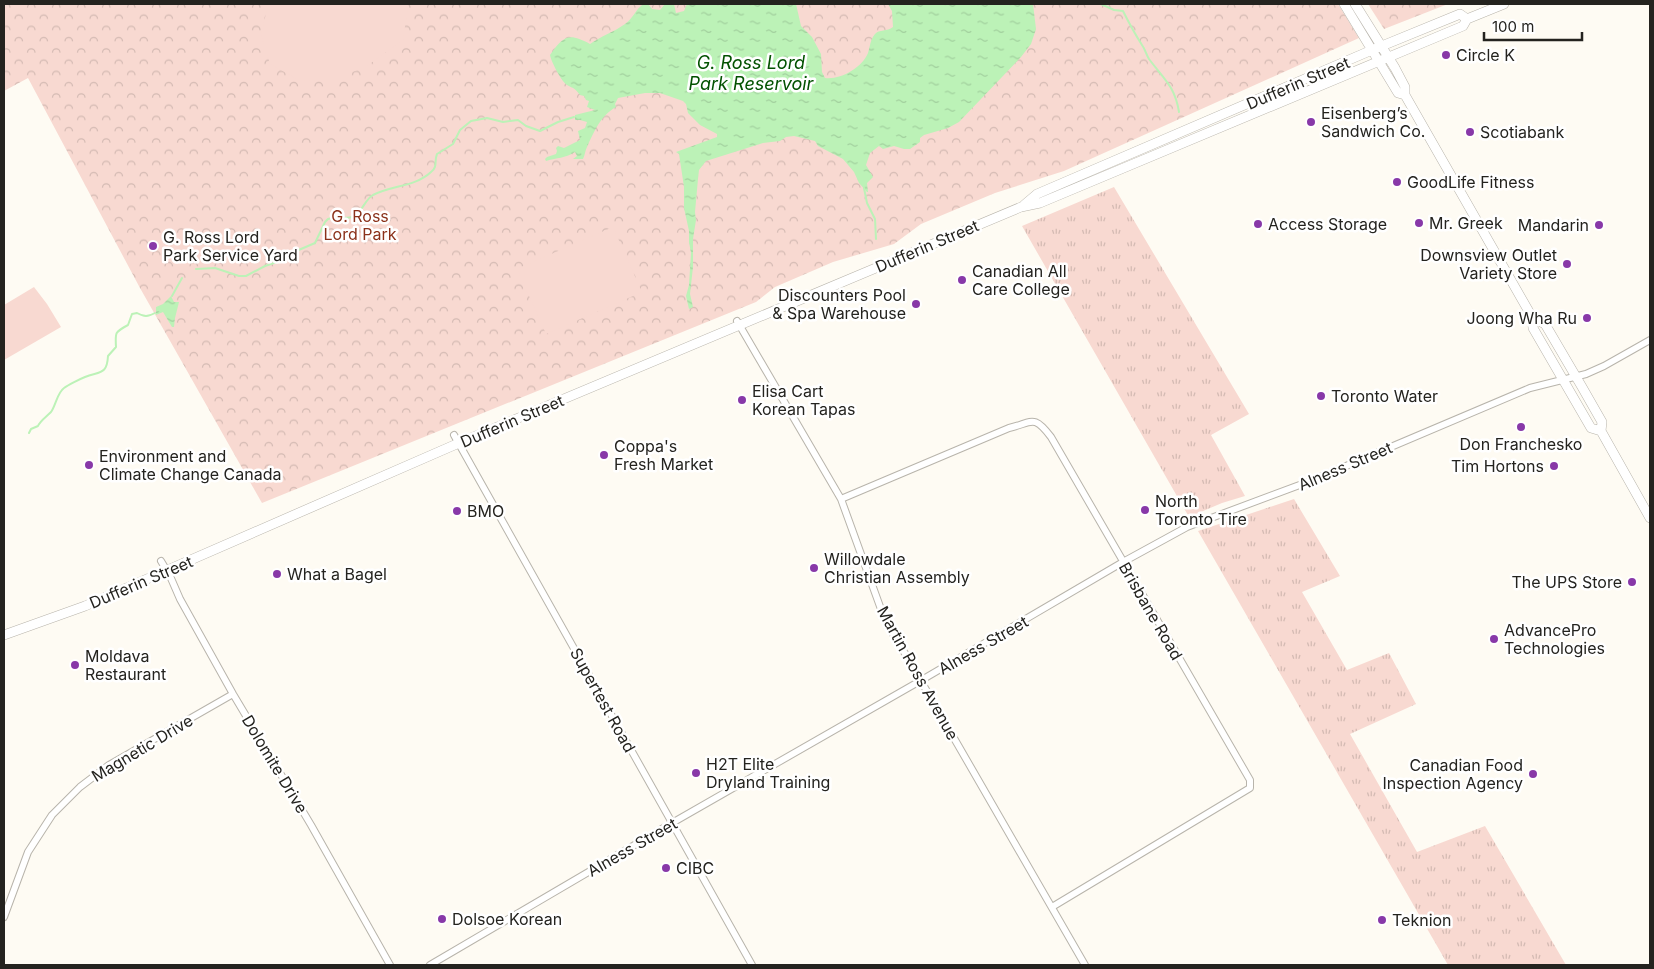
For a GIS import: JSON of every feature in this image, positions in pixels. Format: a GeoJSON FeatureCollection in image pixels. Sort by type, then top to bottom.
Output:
{"type":"FeatureCollection","features":[{"type":"Feature","properties":{"kind":"main road"},"geometry":{"type":"LineString","coordinates":[[1344,4],[1398,93],[1405,96]]}},
{"type":"Feature","properties":{"kind":"main road"},"geometry":{"type":"LineString","coordinates":[[1355,4],[1406,87],[1405,96],[1532,317],[1533,328],[1562,379],[1591,428],[1601,431]]}},
{"type":"Feature","properties":{"kind":"main road","name":"Dufferin Street"},"geometry":{"type":"LineString","coordinates":[[4,635],[86,606],[167,571],[456,439],[1021,207],[1040,203],[1159,154],[1463,26],[1467,19],[1504,4]]}},
{"type":"Feature","properties":{"kind":"main road","name":"Dufferin Street"},"geometry":{"type":"LineString","coordinates":[[1021,207],[1044,191],[1372,50],[1460,14],[1467,19]]}},
{"type":"Feature","properties":{"kind":"main road"},"geometry":{"type":"LineString","coordinates":[[1532,317],[1545,324],[1602,422],[1601,431],[1650,518]]}},
{"type":"Feature","properties":{"kind":"street","name":"Martin Ross Avenue"},"geometry":{"type":"LineString","coordinates":[[738,324],[841,499],[882,612],[895,638],[1085,965]]}},
{"type":"Feature","properties":{"kind":"street","name":"Alness Street"},"geometry":{"type":"LineString","coordinates":[[430,965],[1123,562],[1187,527],[1313,480],[1530,388],[1576,377],[1604,366],[1650,340]]}},
{"type":"Feature","properties":{"kind":"street","name":"Brisbane Road"},"geometry":{"type":"LineString","coordinates":[[841,499],[1009,428],[1027,421],[1035,421],[1051,437],[1250,780],[1250,788],[1052,907]]}},
{"type":"Feature","properties":{"kind":"street","name":"Supertest Road"},"geometry":{"type":"LineString","coordinates":[[456,439],[752,965]]}},
{"type":"Feature","properties":{"kind":"street","name":"Dolomite Drive"},"geometry":{"type":"LineString","coordinates":[[161,561],[180,600],[233,694],[311,825],[390,965]]}},
{"type":"Feature","properties":{"kind":"street","name":"Magnetic Drive"},"geometry":{"type":"LineString","coordinates":[[4,917],[28,852],[52,815],[80,787],[109,765],[233,694]]}},
{"type":"Feature","properties":{"kind":"green space","name":"G. Ross Lord Park"},"geometry":{"type":"Polygon","coordinates":[[[4,4],[1338,4],[1359,38],[1064,171],[995,193],[921,224],[894,244],[833,262],[775,287],[756,302],[262,503],[140,288],[28,78],[4,91],[4,4]]]}},
{"type":"Feature","properties":{"kind":"green space"},"geometry":{"type":"Polygon","coordinates":[[[270,4],[407,4],[408,7],[403,40],[364,68],[325,81],[299,80],[270,64],[261,35],[270,4]]]}},
{"type":"Feature","properties":{"kind":"green space"},"geometry":{"type":"Polygon","coordinates":[[[1368,4],[1448,4],[1384,29],[1368,4]]]}},
{"type":"Feature","properties":{"kind":"green space"},"geometry":{"type":"Polygon","coordinates":[[[1114,187],[1249,414],[1211,435],[1245,496],[1222,503],[1189,517],[1022,226],[1114,187]]]}},
{"type":"Feature","properties":{"kind":"green space"},"geometry":{"type":"Polygon","coordinates":[[[613,227],[642,292],[546,334],[517,269],[613,227]]]}},
{"type":"Feature","properties":{"kind":"green space"},"geometry":{"type":"Polygon","coordinates":[[[34,287],[61,327],[4,360],[4,305],[34,287]]]}},
{"type":"Feature","properties":{"kind":"green space"},"geometry":{"type":"Polygon","coordinates":[[[1294,499],[1340,576],[1302,592],[1347,670],[1389,653],[1416,704],[1350,734],[1417,852],[1485,826],[1566,965],[1448,965],[1198,531],[1294,499]]]}},
{"type":"Feature","properties":{"kind":"water","name":"G. Ross Lord Park Reservoir"},"geometry":{"type":"Polygon","coordinates":[[[644,4],[648,4],[652,9],[660,10],[665,4],[674,4],[676,13],[684,11],[687,4],[796,4],[801,26],[812,37],[821,54],[822,72],[825,78],[844,75],[856,68],[868,53],[875,34],[893,27],[892,11],[888,4],[1033,4],[1036,29],[1031,44],[1021,57],[959,122],[948,128],[924,135],[920,138],[920,142],[910,149],[894,146],[883,149],[879,146],[870,153],[866,165],[873,177],[867,183],[868,192],[859,183],[854,172],[843,159],[818,146],[815,141],[794,136],[786,137],[780,141],[763,143],[706,161],[699,170],[690,294],[693,307],[689,309],[686,296],[689,285],[691,253],[684,208],[684,187],[679,154],[676,152],[717,137],[717,134],[700,125],[688,113],[686,104],[683,101],[660,93],[645,93],[618,98],[615,104],[616,107],[606,115],[595,130],[583,159],[573,159],[577,156],[575,152],[564,157],[546,161],[545,159],[556,154],[558,146],[564,148],[580,140],[578,131],[585,128],[587,122],[575,120],[575,115],[595,110],[587,107],[589,101],[565,83],[552,62],[550,55],[559,43],[567,38],[577,38],[590,44],[625,24],[644,4]]]}},
{"type":"Feature","properties":{"kind":"water"},"geometry":{"type":"Polygon","coordinates":[[[171,296],[174,302],[179,302],[174,327],[172,327],[163,312],[156,315],[156,307],[163,304],[171,296]]]}},
{"type":"Feature","properties":{"kind":"waterway"},"geometry":{"type":"LineString","coordinates":[[1101,4],[1114,10],[1123,11],[1149,59],[1164,77],[1175,95],[1179,112]]}},
{"type":"Feature","properties":{"kind":"waterway"},"geometry":{"type":"LineString","coordinates":[[196,269],[215,268],[239,276],[246,276],[315,243],[328,219],[352,217],[358,213],[373,195],[425,177],[433,170],[437,154],[453,144],[460,130],[471,121],[487,118],[503,122],[518,120],[526,126],[540,131],[574,117]]}},
{"type":"Feature","properties":{"kind":"waterway"},"geometry":{"type":"LineString","coordinates":[[864,188],[867,203],[875,219],[876,239]]}},
{"type":"Feature","properties":{"kind":"waterway"},"geometry":{"type":"LineString","coordinates":[[172,296],[182,278]]}},
{"type":"Feature","properties":{"kind":"waterway"},"geometry":{"type":"LineString","coordinates":[[29,433],[31,429],[38,426],[51,412],[64,388],[104,369],[108,356],[116,347],[117,333],[128,325],[132,314],[137,313],[146,316],[155,313]]}},
{"type":"Feature","properties":{"kind":"place","name":"Circle K"},"geometry":{"type":"Point","coordinates":[1446,55]}},
{"type":"Feature","properties":{"kind":"place","name":"Eisenberg’s Sandwich Co."},"geometry":{"type":"Point","coordinates":[1311,122]}},
{"type":"Feature","properties":{"kind":"place","name":"Scotiabank"},"geometry":{"type":"Point","coordinates":[1470,132]}},
{"type":"Feature","properties":{"kind":"place","name":"GoodLife Fitness"},"geometry":{"type":"Point","coordinates":[1397,182]}},
{"type":"Feature","properties":{"kind":"place","name":"Mr. Greek"},"geometry":{"type":"Point","coordinates":[1419,223]}},
{"type":"Feature","properties":{"kind":"place","name":"Access Storage"},"geometry":{"type":"Point","coordinates":[1258,224]}},
{"type":"Feature","properties":{"kind":"place","name":"Mandarin"},"geometry":{"type":"Point","coordinates":[1599,225]}},
{"type":"Feature","properties":{"kind":"place","name":"G. Ross Lord Park Service Yard"},"geometry":{"type":"Point","coordinates":[153,246]}},
{"type":"Feature","properties":{"kind":"place","name":"Downsview Outlet Variety Store"},"geometry":{"type":"Point","coordinates":[1567,264]}},
{"type":"Feature","properties":{"kind":"place","name":"Canadian All Care College"},"geometry":{"type":"Point","coordinates":[962,280]}},
{"type":"Feature","properties":{"kind":"place","name":"Discounters Pool & Spa Warehouse"},"geometry":{"type":"Point","coordinates":[916,304]}},
{"type":"Feature","properties":{"kind":"place","name":"Joong Wha Ru"},"geometry":{"type":"Point","coordinates":[1587,318]}},
{"type":"Feature","properties":{"kind":"place","name":"Toronto Water"},"geometry":{"type":"Point","coordinates":[1321,396]}},
{"type":"Feature","properties":{"kind":"place","name":"Elisa Cart Korean Tapas"},"geometry":{"type":"Point","coordinates":[742,400]}},
{"type":"Feature","properties":{"kind":"place","name":"Don Franchesko"},"geometry":{"type":"Point","coordinates":[1521,427]}},
{"type":"Feature","properties":{"kind":"place","name":"Coppa's Fresh Market"},"geometry":{"type":"Point","coordinates":[604,455]}},
{"type":"Feature","properties":{"kind":"place","name":"Environment and Climate Change Canada"},"geometry":{"type":"Point","coordinates":[89,465]}},
{"type":"Feature","properties":{"kind":"place","name":"Tim Hortons"},"geometry":{"type":"Point","coordinates":[1554,466]}},
{"type":"Feature","properties":{"kind":"place","name":"North Toronto Tire"},"geometry":{"type":"Point","coordinates":[1145,510]}},
{"type":"Feature","properties":{"kind":"place","name":"BMO"},"geometry":{"type":"Point","coordinates":[457,511]}},
{"type":"Feature","properties":{"kind":"place","name":"Willowdale Christian Assembly"},"geometry":{"type":"Point","coordinates":[814,568]}},
{"type":"Feature","properties":{"kind":"place","name":"What a Bagel"},"geometry":{"type":"Point","coordinates":[277,574]}},
{"type":"Feature","properties":{"kind":"place","name":"The UPS Store"},"geometry":{"type":"Point","coordinates":[1632,582]}},
{"type":"Feature","properties":{"kind":"place","name":"AdvancePro Technologies"},"geometry":{"type":"Point","coordinates":[1494,639]}},
{"type":"Feature","properties":{"kind":"place","name":"Moldava Restaurant"},"geometry":{"type":"Point","coordinates":[75,665]}},
{"type":"Feature","properties":{"kind":"place","name":"H2T Elite Dryland Training"},"geometry":{"type":"Point","coordinates":[696,773]}},
{"type":"Feature","properties":{"kind":"place","name":"Canadian Food Inspection Agency"},"geometry":{"type":"Point","coordinates":[1533,774]}},
{"type":"Feature","properties":{"kind":"place","name":"CIBC"},"geometry":{"type":"Point","coordinates":[666,868]}},
{"type":"Feature","properties":{"kind":"place","name":"Dolsoe Korean"},"geometry":{"type":"Point","coordinates":[442,919]}},
{"type":"Feature","properties":{"kind":"place","name":"Teknion"},"geometry":{"type":"Point","coordinates":[1382,920]}}]}
